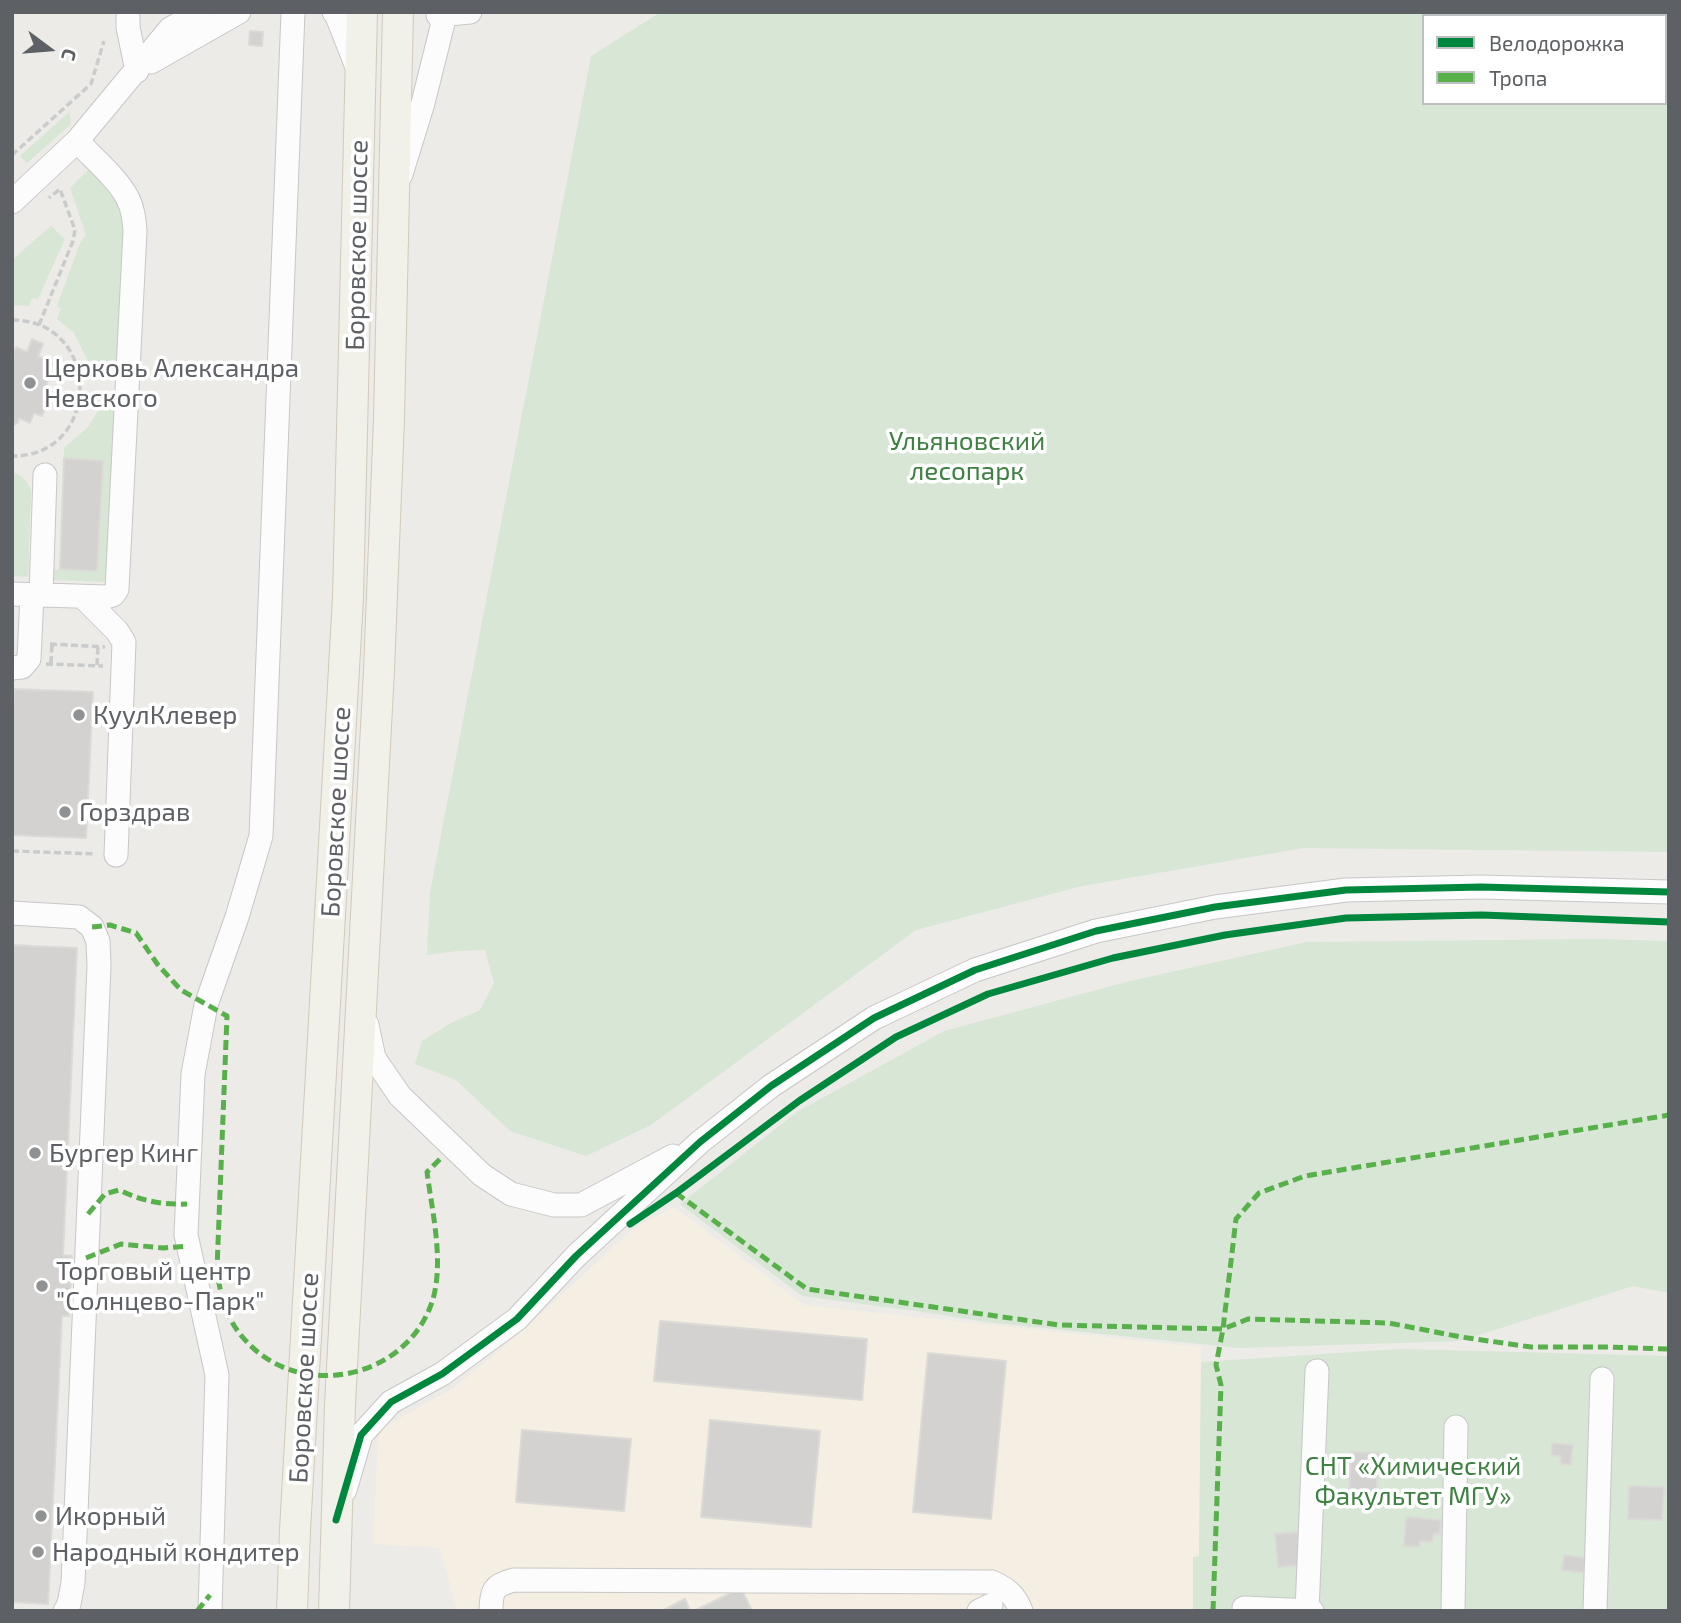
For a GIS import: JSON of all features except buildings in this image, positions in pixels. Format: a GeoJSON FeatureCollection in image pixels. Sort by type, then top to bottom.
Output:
{"type":"FeatureCollection","features":[{"type":"Feature","properties":{"kind":"main road","name":"Боровское шоссе"},"geometry":{"type":"LineString","coordinates":[[292,1611],[348,598],[362,12]]}},
{"type":"Feature","properties":{"kind":"main road","name":"Боровское шоссе"},"geometry":{"type":"LineString","coordinates":[[334,1611],[340,1405],[388,461],[398,12]]}},
{"type":"Feature","properties":{"kind":"street"},"geometry":{"type":"LineString","coordinates":[[128,12],[128,27],[137,71]]}},
{"type":"Feature","properties":{"kind":"street"},"geometry":{"type":"LineString","coordinates":[[12,202],[77,141],[170,29],[200,12]]}},
{"type":"Feature","properties":{"kind":"street"},"geometry":{"type":"LineString","coordinates":[[137,71],[239,12]]}},
{"type":"Feature","properties":{"kind":"street"},"geometry":{"type":"LineString","coordinates":[[210,1611],[217,1375],[186,1235],[193,1074],[206,1005],[237,918],[261,836],[293,12]]}},
{"type":"Feature","properties":{"kind":"street"},"geometry":{"type":"LineString","coordinates":[[334,12],[361,76]]}},
{"type":"Feature","properties":{"kind":"street"},"geometry":{"type":"LineString","coordinates":[[394,196],[451,13]]}},
{"type":"Feature","properties":{"kind":"street"},"geometry":{"type":"LineString","coordinates":[[28,595],[106,597],[117,589],[135,231],[128,199],[77,141]]}},
{"type":"Feature","properties":{"kind":"street"},"geometry":{"type":"LineString","coordinates":[[30,655],[28,595],[45,475]]}},
{"type":"Feature","properties":{"kind":"street"},"geometry":{"type":"LineString","coordinates":[[83,597],[122,636],[125,648],[116,855]]}},
{"type":"Feature","properties":{"kind":"street"},"geometry":{"type":"LineString","coordinates":[[336,1520],[361,1435],[391,1402],[442,1374],[517,1319],[576,1256],[700,1142],[771,1086],[874,1018],[975,970],[1096,931],[1215,906],[1346,890],[1481,887],[1669,892]]}},
{"type":"Feature","properties":{"kind":"street"},"geometry":{"type":"LineString","coordinates":[[12,913],[79,917],[92,927],[98,941],[73,1583],[65,1611]]}},
{"type":"Feature","properties":{"kind":"street"},"geometry":{"type":"LineString","coordinates":[[362,999],[374,1058],[400,1096],[482,1175],[511,1194],[554,1205],[581,1205],[700,1142]]}},
{"type":"Feature","properties":{"kind":"street"},"geometry":{"type":"LineString","coordinates":[[1244,1608],[1309,1611],[1317,1371]]}},
{"type":"Feature","properties":{"kind":"street"},"geometry":{"type":"LineString","coordinates":[[1595,1611],[1602,1379]]}},
{"type":"Feature","properties":{"kind":"street"},"geometry":{"type":"LineString","coordinates":[[1453,1611],[1456,1427]]}},
{"type":"Feature","properties":{"kind":"street"},"geometry":{"type":"LineString","coordinates":[[491,1611],[492,1594],[496,1587],[514,1580],[992,1582],[1013,1595],[1021,1611]]}},
{"type":"Feature","properties":{"kind":"path"},"geometry":{"type":"LineString","coordinates":[[12,155],[91,84],[104,41]]}},
{"type":"Feature","properties":{"kind":"path"},"geometry":{"type":"LineString","coordinates":[[39,325],[73,242],[75,230],[60,189],[49,198]]}},
{"type":"Feature","properties":{"kind":"path"},"geometry":{"type":"LineString","coordinates":[[12,320],[28,321],[51,331],[69,349],[80,373],[80,400],[71,424],[63,435],[30,454],[12,456]]}},
{"type":"Feature","properties":{"kind":"path"},"geometry":{"type":"LineString","coordinates":[[97,666],[98,646]]}},
{"type":"Feature","properties":{"kind":"path"},"geometry":{"type":"LineString","coordinates":[[30,655],[98,646],[125,648]]}},
{"type":"Feature","properties":{"kind":"path"},"geometry":{"type":"LineString","coordinates":[[30,655],[51,664],[103,666]]}},
{"type":"Feature","properties":{"kind":"path"},"geometry":{"type":"LineString","coordinates":[[30,655],[51,664]]}},
{"type":"Feature","properties":{"kind":"path"},"geometry":{"type":"LineString","coordinates":[[12,850],[116,855]]}},
{"type":"Feature","properties":{"kind":"shaded area"},"geometry":{"type":"Polygon","coordinates":[[[674,1207],[804,1305],[1201,1347],[1199,1557],[1193,1557],[1193,1611],[457,1611],[440,1548],[373,1544],[380,1432],[384,1427],[455,1387],[514,1338],[637,1226],[674,1207]]]}},
{"type":"Feature","properties":{"kind":"green space","name":"Ульяновский лесопарк"},"geometry":{"type":"Polygon","coordinates":[[[661,12],[1669,12],[1669,852],[1304,848],[1082,886],[916,930],[651,1125],[586,1156],[510,1131],[456,1080],[415,1064],[422,1041],[451,1023],[480,1010],[494,983],[485,950],[427,955],[430,892],[591,56],[661,12]]]}},
{"type":"Feature","properties":{"kind":"green space"},"geometry":{"type":"Polygon","coordinates":[[[69,112],[71,124],[27,163],[20,156],[69,112]]]}},
{"type":"Feature","properties":{"kind":"green space"},"geometry":{"type":"Polygon","coordinates":[[[90,168],[106,181],[125,211],[121,372],[95,381],[74,333],[57,319],[61,309],[57,306],[80,243],[86,235],[70,188],[90,168]]]}},
{"type":"Feature","properties":{"kind":"green space"},"geometry":{"type":"Polygon","coordinates":[[[51,226],[65,239],[38,299],[32,298],[29,306],[12,305],[12,260],[51,226]]]}},
{"type":"Feature","properties":{"kind":"green space"},"geometry":{"type":"Polygon","coordinates":[[[101,406],[117,406],[109,582],[50,580],[50,569],[97,571],[103,461],[64,458],[64,448],[88,427],[101,406]]]}},
{"type":"Feature","properties":{"kind":"green space"},"geometry":{"type":"Polygon","coordinates":[[[12,472],[24,478],[31,490],[28,577],[12,576],[12,472]]]}},
{"type":"Feature","properties":{"kind":"green space"},"geometry":{"type":"Polygon","coordinates":[[[1598,939],[1669,941],[1669,1293],[1633,1286],[1460,1341],[1239,1348],[986,1322],[802,1296],[680,1204],[797,1112],[944,1031],[1130,981],[1307,942],[1598,939]]]}},
{"type":"Feature","properties":{"kind":"green space","name":"СНТ «Химический Факультет МГУ»"},"geometry":{"type":"Polygon","coordinates":[[[1400,1349],[1669,1356],[1669,1611],[1193,1611],[1193,1557],[1199,1556],[1201,1362],[1400,1349]]]}},
{"type":"Feature","properties":{"kind":"marked path"},"geometry":{"type":"LineString","coordinates":[[92,927],[110,925],[136,933],[158,965],[181,990],[227,1016],[217,1269],[220,1289],[234,1326],[247,1342],[270,1361],[296,1372],[324,1376],[352,1373],[378,1363],[402,1347],[420,1326],[433,1299],[437,1268],[436,1235],[427,1172],[442,1157]]}},
{"type":"Feature","properties":{"kind":"marked path"},"geometry":{"type":"LineString","coordinates":[[1213,1611],[1221,1385],[1216,1365],[1236,1219],[1259,1193],[1305,1176],[1669,1115]]}},
{"type":"Feature","properties":{"kind":"marked path"},"geometry":{"type":"LineString","coordinates":[[88,1214],[105,1194],[119,1190],[152,1202],[187,1204]]}},
{"type":"Feature","properties":{"kind":"marked path"},"geometry":{"type":"LineString","coordinates":[[676,1193],[807,1289],[1059,1325],[1223,1329],[1248,1319],[1389,1323],[1531,1347],[1669,1349]]}},
{"type":"Feature","properties":{"kind":"marked path"},"geometry":{"type":"LineString","coordinates":[[86,1258],[121,1244],[163,1248],[188,1246]]}},
{"type":"Feature","properties":{"kind":"marked path"},"geometry":{"type":"LineString","coordinates":[[197,1611],[210,1595]]}},
{"type":"Feature","properties":{"kind":"cycle path"},"geometry":{"type":"LineString","coordinates":[[336,1520],[361,1435],[391,1402],[442,1374],[517,1319],[576,1256],[700,1142],[771,1086],[874,1018],[975,970],[1096,931],[1215,907],[1346,890],[1481,887],[1669,892]]}},
{"type":"Feature","properties":{"kind":"cycle path"},"geometry":{"type":"LineString","coordinates":[[630,1224],[799,1101],[896,1037],[988,994],[1113,958],[1225,935],[1346,918],[1482,915],[1669,922]]}},
{"type":"Feature","properties":{"kind":"place","name":"Церковь Александра Невского"},"geometry":{"type":"Point","coordinates":[30,383]}},
{"type":"Feature","properties":{"kind":"place","name":"КуулКлевер"},"geometry":{"type":"Point","coordinates":[79,715]}},
{"type":"Feature","properties":{"kind":"place","name":"Горздрав"},"geometry":{"type":"Point","coordinates":[65,812]}},
{"type":"Feature","properties":{"kind":"place","name":"Бургер Кинг"},"geometry":{"type":"Point","coordinates":[35,1153]}},
{"type":"Feature","properties":{"kind":"place","name":"Торговый центр \"Солнцево-Парк\""},"geometry":{"type":"Point","coordinates":[42,1286]}},
{"type":"Feature","properties":{"kind":"place","name":"Икорный"},"geometry":{"type":"Point","coordinates":[41,1516]}},
{"type":"Feature","properties":{"kind":"place","name":"Народный кондитер"},"geometry":{"type":"Point","coordinates":[38,1552]}}]}
